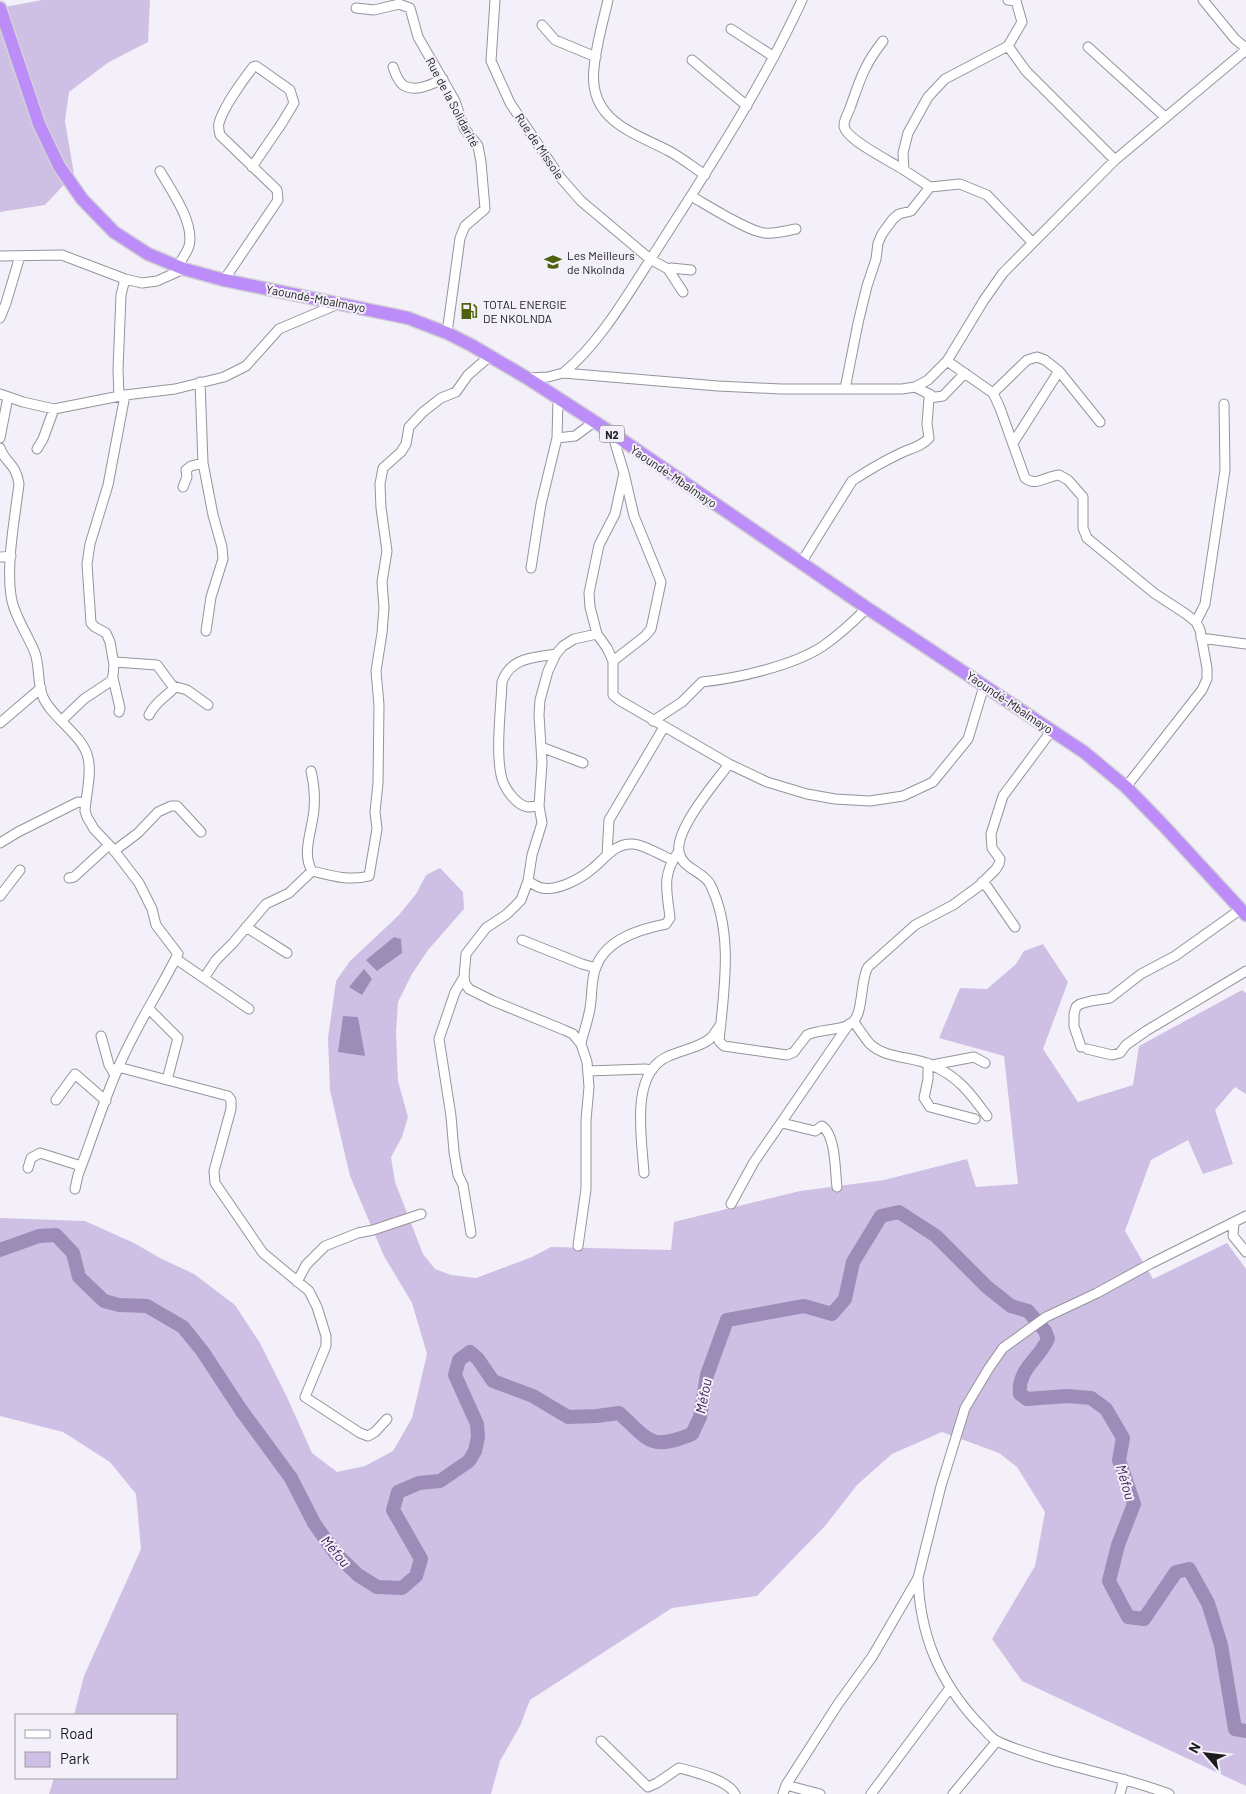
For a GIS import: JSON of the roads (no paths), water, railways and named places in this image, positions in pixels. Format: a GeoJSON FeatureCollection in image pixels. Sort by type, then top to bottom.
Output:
{"type":"FeatureCollection","features":[{"type":"Feature","properties":{"kind":"highway","name":"Yaoundé-Mbalmayo"},"geometry":{"type":"LineString","coordinates":[[0,8],[40,124],[59,166],[82,199],[114,232],[148,254],[181,268],[224,280],[408,318],[447,333],[527,378],[612,433],[867,608],[1084,752],[1126,787],[1243,912]]}},
{"type":"Feature","properties":{"kind":"street","name":"Rue de Missole"},"geometry":{"type":"LineString","coordinates":[[495,0],[491,61],[510,103],[560,177],[581,201],[650,259],[668,269]]}},
{"type":"Feature","properties":{"kind":"street"},"geometry":{"type":"LineString","coordinates":[[608,0],[594,68],[595,90],[601,106],[619,126],[672,152],[704,174]]}},
{"type":"Feature","properties":{"kind":"street"},"geometry":{"type":"LineString","coordinates":[[563,373],[579,361],[600,335],[691,196],[747,106],[802,0]]}},
{"type":"Feature","properties":{"kind":"street"},"geometry":{"type":"LineString","coordinates":[[904,170],[903,153],[908,133],[928,97],[945,79],[1008,46],[1022,22],[1016,1],[1008,0]]}},
{"type":"Feature","properties":{"kind":"street"},"geometry":{"type":"LineString","coordinates":[[527,378],[548,377],[563,373],[718,386],[780,389],[902,389],[916,387],[928,380],[947,361],[984,300],[1003,273],[1115,160],[1246,49],[1235,39],[1208,1]]}},
{"type":"Feature","properties":{"kind":"street","name":"Rue de la Solidarité"},"geometry":{"type":"LineString","coordinates":[[356,8],[374,10],[399,4],[411,4],[418,37],[455,101],[464,128],[478,146],[485,209],[465,226],[460,238],[447,333]]}},
{"type":"Feature","properties":{"kind":"street"},"geometry":{"type":"LineString","coordinates":[[542,25],[555,40],[596,57]]}},
{"type":"Feature","properties":{"kind":"street"},"geometry":{"type":"LineString","coordinates":[[731,29],[774,57]]}},
{"type":"Feature","properties":{"kind":"street"},"geometry":{"type":"LineString","coordinates":[[883,42],[870,57],[854,92],[844,130],[877,155],[930,187],[960,184],[987,195],[1033,243]]}},
{"type":"Feature","properties":{"kind":"street"},"geometry":{"type":"LineString","coordinates":[[1008,46],[1026,71],[1115,160]]}},
{"type":"Feature","properties":{"kind":"street"},"geometry":{"type":"LineString","coordinates":[[1088,47],[1165,117]]}},
{"type":"Feature","properties":{"kind":"street"},"geometry":{"type":"LineString","coordinates":[[692,60],[747,106]]}},
{"type":"Feature","properties":{"kind":"street"},"geometry":{"type":"LineString","coordinates":[[224,280],[278,200],[276,190],[252,167],[220,135],[218,128],[219,121],[240,85],[253,67],[256,66],[290,90],[294,102],[252,167]]}},
{"type":"Feature","properties":{"kind":"street"},"geometry":{"type":"LineString","coordinates":[[393,67],[402,84],[409,87],[421,87],[442,79]]}},
{"type":"Feature","properties":{"kind":"street"},"geometry":{"type":"LineString","coordinates":[[0,256],[62,255],[125,279],[142,283],[157,281],[181,268],[189,246],[189,232],[185,216],[160,171]]}},
{"type":"Feature","properties":{"kind":"street"},"geometry":{"type":"LineString","coordinates":[[845,389],[858,323],[876,259],[878,243],[893,218],[899,214],[911,211],[930,187]]}},
{"type":"Feature","properties":{"kind":"street"},"geometry":{"type":"LineString","coordinates":[[691,196],[747,227],[762,233],[776,234],[796,229]]}},
{"type":"Feature","properties":{"kind":"street"},"geometry":{"type":"LineString","coordinates":[[0,318],[20,256]]}},
{"type":"Feature","properties":{"kind":"street"},"geometry":{"type":"LineString","coordinates":[[683,292],[668,269],[691,270]]}},
{"type":"Feature","properties":{"kind":"street"},"geometry":{"type":"LineString","coordinates":[[119,712],[120,708],[113,678],[114,665],[110,642],[106,633],[91,623],[87,564],[90,544],[108,484],[122,395],[118,370],[121,296],[125,279]]}},
{"type":"Feature","properties":{"kind":"street"},"geometry":{"type":"LineString","coordinates":[[0,438],[4,395],[23,402],[54,409],[122,395],[175,389],[224,376],[246,366],[279,329],[341,303]]}},
{"type":"Feature","properties":{"kind":"street"},"geometry":{"type":"LineString","coordinates":[[312,870],[339,878],[368,876],[374,848],[377,829],[375,812],[378,783],[379,705],[376,671],[382,633],[384,608],[382,582],[387,551],[380,484],[384,468],[402,452],[410,427],[423,412],[441,398],[456,392],[468,375],[490,356]]}},
{"type":"Feature","properties":{"kind":"street"},"geometry":{"type":"LineString","coordinates":[[993,393],[1027,360],[1037,357],[1045,360],[1058,371],[1100,422]]}},
{"type":"Feature","properties":{"kind":"street"},"geometry":{"type":"LineString","coordinates":[[947,361],[993,393],[1025,478],[1030,482],[1036,482],[1059,474],[1068,480],[1083,497],[1083,528],[1087,538],[1154,593],[1196,622],[1201,638],[1207,679],[1202,690],[1126,787]]}},
{"type":"Feature","properties":{"kind":"street"},"geometry":{"type":"LineString","coordinates":[[1012,443],[1058,371]]}},
{"type":"Feature","properties":{"kind":"street"},"geometry":{"type":"LineString","coordinates":[[930,398],[943,396],[966,373]]}},
{"type":"Feature","properties":{"kind":"street"},"geometry":{"type":"LineString","coordinates":[[200,382],[203,464],[212,515],[222,547],[223,559],[211,597],[206,631]]}},
{"type":"Feature","properties":{"kind":"street"},"geometry":{"type":"LineString","coordinates":[[801,563],[852,481],[901,453],[923,445],[929,438],[927,424],[931,395],[916,387]]}},
{"type":"Feature","properties":{"kind":"street"},"geometry":{"type":"LineString","coordinates":[[531,568],[541,504],[557,438],[558,399]]}},
{"type":"Feature","properties":{"kind":"street"},"geometry":{"type":"LineString","coordinates":[[1196,622],[1206,604],[1225,470],[1224,404]]}},
{"type":"Feature","properties":{"kind":"street"},"geometry":{"type":"LineString","coordinates":[[37,449],[43,439],[54,409]]}},
{"type":"Feature","properties":{"kind":"street"},"geometry":{"type":"LineString","coordinates":[[557,438],[575,436],[594,422]]}},
{"type":"Feature","properties":{"kind":"street"},"geometry":{"type":"LineString","coordinates":[[612,433],[634,516],[660,582],[651,629],[613,661]]}},
{"type":"Feature","properties":{"kind":"street"},"geometry":{"type":"LineString","coordinates":[[0,448],[18,472],[19,484],[9,580],[12,602],[35,653],[42,696],[49,708],[84,747],[88,756],[87,817],[94,829],[139,883],[152,909],[156,925],[178,954],[133,1036],[117,1071],[81,1166],[75,1189]]}},
{"type":"Feature","properties":{"kind":"street"},"geometry":{"type":"LineString","coordinates":[[183,487],[187,477],[186,470],[192,466],[203,464]]}},
{"type":"Feature","properties":{"kind":"street"},"geometry":{"type":"LineString","coordinates":[[624,473],[615,514],[599,545],[589,593],[590,608],[597,634],[613,661],[613,695],[653,721],[729,764],[767,782],[816,796],[870,801],[903,796],[933,782],[958,753],[968,738],[984,686]]}},
{"type":"Feature","properties":{"kind":"street"},"geometry":{"type":"LineString","coordinates":[[0,557],[11,556]]}},
{"type":"Feature","properties":{"kind":"street"},"geometry":{"type":"LineString","coordinates":[[653,721],[682,702],[702,682],[725,680],[789,662],[821,647],[845,629],[867,608]]}},
{"type":"Feature","properties":{"kind":"street"},"geometry":{"type":"LineString","coordinates":[[578,1246],[586,1189],[586,1120],[590,1087],[587,1062],[581,1044],[573,1034],[469,989],[465,983],[464,976],[466,954],[486,928],[507,914],[521,900],[528,881],[532,855],[542,823],[539,806],[542,763],[539,715],[540,700],[548,671],[556,654],[563,646],[574,640],[597,634]]}},
{"type":"Feature","properties":{"kind":"street"},"geometry":{"type":"LineString","coordinates":[[1201,638],[1246,644]]}},
{"type":"Feature","properties":{"kind":"street"},"geometry":{"type":"LineString","coordinates":[[539,806],[528,807],[522,805],[512,797],[502,780],[499,748],[502,682],[505,673],[514,663],[556,654]]}},
{"type":"Feature","properties":{"kind":"street"},"geometry":{"type":"LineString","coordinates":[[114,665],[115,662],[157,666],[173,686],[187,690],[208,705]]}},
{"type":"Feature","properties":{"kind":"street"},"geometry":{"type":"LineString","coordinates":[[61,721],[84,699],[113,678]]}},
{"type":"Feature","properties":{"kind":"street"},"geometry":{"type":"LineString","coordinates":[[149,715],[159,700],[166,697],[174,688],[173,686]]}},
{"type":"Feature","properties":{"kind":"street"},"geometry":{"type":"LineString","coordinates":[[0,723],[41,688]]}},
{"type":"Feature","properties":{"kind":"street"},"geometry":{"type":"LineString","coordinates":[[606,855],[608,820],[664,727]]}},
{"type":"Feature","properties":{"kind":"street"},"geometry":{"type":"LineString","coordinates":[[731,1204],[754,1162],[851,1023],[858,1016],[864,974],[872,962],[883,956],[915,926],[953,905],[982,882],[1000,864],[998,854],[992,848],[991,834],[1003,796],[1052,730]]}},
{"type":"Feature","properties":{"kind":"street"},"geometry":{"type":"LineString","coordinates":[[541,747],[583,763]]}},
{"type":"Feature","properties":{"kind":"street"},"geometry":{"type":"LineString","coordinates":[[729,764],[687,822],[681,837],[679,852],[683,861],[692,870],[704,876],[709,883],[721,915],[725,952],[725,984],[719,1041],[724,1046],[787,1054],[794,1052],[807,1035],[851,1023]]}},
{"type":"Feature","properties":{"kind":"street"},"geometry":{"type":"LineString","coordinates":[[311,770],[314,806],[308,859],[312,870]]}},
{"type":"Feature","properties":{"kind":"street"},"geometry":{"type":"LineString","coordinates":[[0,843],[78,802],[86,803]]}},
{"type":"Feature","properties":{"kind":"street"},"geometry":{"type":"LineString","coordinates":[[69,878],[74,877],[111,848],[138,833],[158,812],[171,806],[177,806],[200,832]]}},
{"type":"Feature","properties":{"kind":"street"},"geometry":{"type":"LineString","coordinates":[[528,881],[542,888],[559,886],[574,880],[592,869],[606,855],[621,846],[634,844],[672,860]]}},
{"type":"Feature","properties":{"kind":"street"},"geometry":{"type":"LineString","coordinates":[[581,1044],[589,1013],[596,968],[601,958],[620,939],[632,933],[668,922],[670,918],[666,892],[666,875],[672,860],[679,852]]}},
{"type":"Feature","properties":{"kind":"street"},"geometry":{"type":"LineString","coordinates":[[0,896],[20,870]]}},
{"type":"Feature","properties":{"kind":"street"},"geometry":{"type":"LineString","coordinates":[[204,978],[216,960],[266,904],[289,893],[312,870]]}},
{"type":"Feature","properties":{"kind":"street"},"geometry":{"type":"LineString","coordinates":[[982,882],[1016,928]]}},
{"type":"Feature","properties":{"kind":"street"},"geometry":{"type":"LineString","coordinates":[[1243,912],[1175,956],[1141,974],[1110,998],[1080,1004],[1076,1007],[1074,1014],[1074,1026],[1084,1048],[1112,1055],[1120,1053],[1126,1045],[1146,1031],[1246,971]]}},
{"type":"Feature","properties":{"kind":"street"},"geometry":{"type":"LineString","coordinates":[[246,927],[287,953]]}},
{"type":"Feature","properties":{"kind":"street"},"geometry":{"type":"LineString","coordinates":[[522,940],[596,968]]}},
{"type":"Feature","properties":{"kind":"street"},"geometry":{"type":"LineString","coordinates":[[176,959],[248,1009]]}},
{"type":"Feature","properties":{"kind":"street"},"geometry":{"type":"LineString","coordinates":[[464,976],[454,992],[439,1039],[451,1116],[454,1152],[458,1175],[463,1185],[471,1233]]}},
{"type":"Feature","properties":{"kind":"street"},"geometry":{"type":"LineString","coordinates":[[149,1009],[178,1038],[167,1080]]}},
{"type":"Feature","properties":{"kind":"street"},"geometry":{"type":"LineString","coordinates":[[851,1023],[878,1050],[893,1056],[916,1058],[950,1075],[967,1088],[987,1116]]}},
{"type":"Feature","properties":{"kind":"street"},"geometry":{"type":"LineString","coordinates":[[644,1173],[640,1100],[652,1070],[667,1056],[711,1038],[721,1024]]}},
{"type":"Feature","properties":{"kind":"street"},"geometry":{"type":"LineString","coordinates":[[101,1036],[109,1065],[117,1071],[167,1080],[228,1096],[231,1100],[231,1109],[214,1171],[215,1183],[263,1253],[309,1291],[317,1307],[326,1336],[326,1346],[305,1398],[360,1433],[368,1436],[375,1432],[387,1419]]}},
{"type":"Feature","properties":{"kind":"street"},"geometry":{"type":"LineString","coordinates":[[930,1064],[974,1057],[985,1063]]}},
{"type":"Feature","properties":{"kind":"street"},"geometry":{"type":"LineString","coordinates":[[930,1064],[924,1098],[930,1107],[974,1119]]}},
{"type":"Feature","properties":{"kind":"street"},"geometry":{"type":"LineString","coordinates":[[588,1071],[645,1068],[652,1070]]}},
{"type":"Feature","properties":{"kind":"street"},"geometry":{"type":"LineString","coordinates":[[56,1100],[75,1074],[106,1100]]}},
{"type":"Feature","properties":{"kind":"street"},"geometry":{"type":"LineString","coordinates":[[782,1123],[815,1131],[822,1126],[825,1128],[832,1140],[837,1187]]}},
{"type":"Feature","properties":{"kind":"street"},"geometry":{"type":"LineString","coordinates":[[28,1168],[31,1158],[40,1153],[81,1166]]}},
{"type":"Feature","properties":{"kind":"street"},"geometry":{"type":"LineString","coordinates":[[297,1282],[306,1265],[325,1246],[358,1233],[420,1214]]}},
{"type":"Feature","properties":{"kind":"street"},"geometry":{"type":"LineString","coordinates":[[1169,1794],[1142,1783],[1080,1769],[997,1741],[968,1712],[950,1688],[928,1644],[919,1605],[918,1578],[941,1486],[965,1408],[1002,1348],[1046,1317],[1097,1294],[1150,1264],[1246,1216]]}},
{"type":"Feature","properties":{"kind":"street"},"geometry":{"type":"LineString","coordinates":[[1234,1222],[1233,1236],[1246,1252]]}},
{"type":"Feature","properties":{"kind":"street"},"geometry":{"type":"LineString","coordinates":[[820,1794],[784,1790],[838,1704],[872,1657],[918,1578]]}},
{"type":"Feature","properties":{"kind":"street"},"geometry":{"type":"LineString","coordinates":[[871,1794],[950,1688]]}},
{"type":"Feature","properties":{"kind":"street"},"geometry":{"type":"LineString","coordinates":[[601,1741],[648,1787],[680,1768],[708,1776],[733,1789],[735,1794]]}},
{"type":"Feature","properties":{"kind":"street"},"geometry":{"type":"LineString","coordinates":[[953,1794],[997,1741]]}},
{"type":"Feature","properties":{"kind":"street"},"geometry":{"type":"LineString","coordinates":[[1120,1794],[1124,1779]]}},
{"type":"Feature","properties":{"kind":"waterway","name":"Méfou"},"geometry":{"type":"LineString","coordinates":[[0,1250],[39,1236],[56,1235],[73,1253],[79,1277],[104,1301],[119,1305],[147,1306],[183,1327],[203,1352],[241,1410],[291,1478],[314,1523],[335,1553],[358,1575],[377,1587],[402,1588],[416,1576],[421,1559],[393,1510],[398,1492],[419,1483],[440,1481],[469,1461],[475,1451],[478,1437],[477,1424],[455,1375],[459,1360],[470,1352],[478,1359],[493,1381],[533,1396],[568,1417],[619,1413],[651,1440],[667,1442],[678,1439],[692,1434],[700,1417],[707,1375],[727,1320],[804,1306],[832,1314],[845,1299],[853,1262],[881,1216],[899,1212],[936,1236],[987,1287],[1011,1306],[1028,1311],[1045,1331],[1048,1339],[1025,1371],[1020,1386],[1020,1394],[1027,1399],[1067,1396],[1091,1398],[1106,1409],[1123,1438],[1119,1460],[1134,1504],[1118,1545],[1109,1581],[1128,1617],[1144,1619],[1176,1572],[1189,1569],[1208,1603],[1221,1645],[1235,1729],[1246,1731]]}},
{"type":"Feature","properties":{"kind":"place","name":"Les Meilleurs de Nkolnda"},"geometry":{"type":"Point","coordinates":[553,262]}},
{"type":"Feature","properties":{"kind":"place","name":"TOTAL ENERGIE DE NKOLNDA"},"geometry":{"type":"Point","coordinates":[469,311]}}]}
